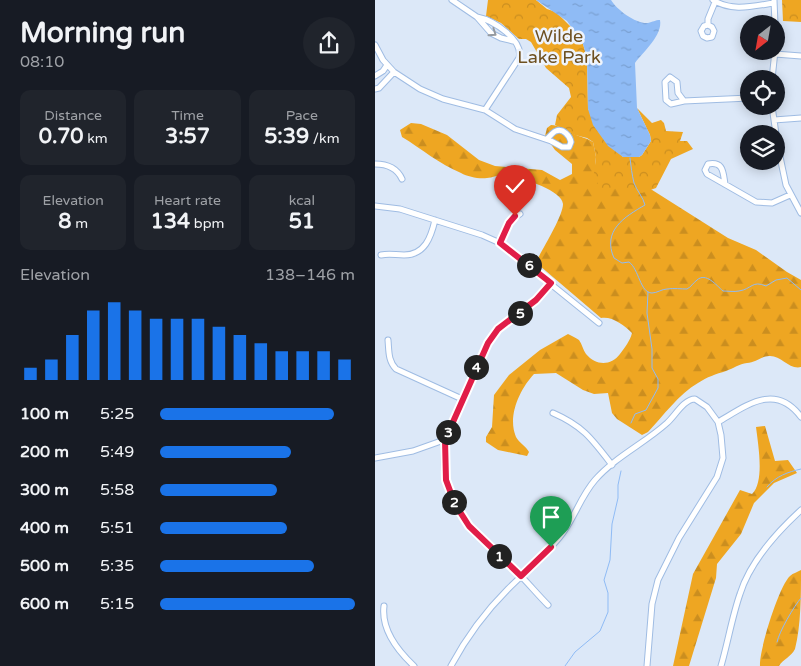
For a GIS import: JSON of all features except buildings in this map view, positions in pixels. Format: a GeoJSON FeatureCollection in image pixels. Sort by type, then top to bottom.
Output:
{"type":"FeatureCollection","features":[{"type":"Feature","properties":{"kind":"street"},"geometry":{"type":"LineString","coordinates":[[452,0],[477,17],[491,33],[514,42]]}},
{"type":"Feature","properties":{"kind":"street"},"geometry":{"type":"LineString","coordinates":[[707,25],[714,1],[737,8],[774,2],[775,15]]}},
{"type":"Feature","properties":{"kind":"street"},"geometry":{"type":"LineString","coordinates":[[477,17],[497,24],[520,47],[519,58],[485,110]]}},
{"type":"Feature","properties":{"kind":"street"},"geometry":{"type":"LineString","coordinates":[[375,45],[387,65],[394,72],[409,83],[430,94],[485,110],[515,129],[547,139],[565,148],[569,147],[571,142],[569,135],[561,131],[555,132],[547,139]]}},
{"type":"Feature","properties":{"kind":"street"},"geometry":{"type":"LineString","coordinates":[[785,54],[801,56]]}},
{"type":"Feature","properties":{"kind":"street"},"geometry":{"type":"LineString","coordinates":[[375,76],[383,71],[387,65]]}},
{"type":"Feature","properties":{"kind":"street"},"geometry":{"type":"LineString","coordinates":[[375,89],[379,88],[394,72]]}},
{"type":"Feature","properties":{"kind":"street"},"geometry":{"type":"LineString","coordinates":[[684,101],[678,93],[677,82],[673,78],[668,78],[665,85],[666,100],[671,104],[684,101],[740,98]]}},
{"type":"Feature","properties":{"kind":"street"},"geometry":{"type":"LineString","coordinates":[[773,115],[774,125]]}},
{"type":"Feature","properties":{"kind":"street"},"geometry":{"type":"LineString","coordinates":[[774,120],[801,118]]}},
{"type":"Feature","properties":{"kind":"street"},"geometry":{"type":"LineString","coordinates":[[375,164],[390,166],[398,172],[402,179]]}},
{"type":"Feature","properties":{"kind":"street"},"geometry":{"type":"LineString","coordinates":[[725,184],[724,171],[713,164],[708,164],[705,172],[725,184],[756,202],[772,203],[790,195]]}},
{"type":"Feature","properties":{"kind":"street"},"geometry":{"type":"LineString","coordinates":[[782,170],[790,195],[801,213]]}},
{"type":"Feature","properties":{"kind":"street"},"geometry":{"type":"LineString","coordinates":[[375,206],[400,209],[482,235],[500,243],[599,322]]}},
{"type":"Feature","properties":{"kind":"street"},"geometry":{"type":"LineString","coordinates":[[500,243],[509,223],[515,216],[520,214]]}},
{"type":"Feature","properties":{"kind":"street"},"geometry":{"type":"LineString","coordinates":[[381,255],[388,253],[406,256],[417,252],[429,240],[435,220]]}},
{"type":"Feature","properties":{"kind":"street"},"geometry":{"type":"LineString","coordinates":[[548,605],[469,526],[455,504],[446,480],[445,440],[484,350],[493,336],[504,324],[536,300],[551,283]]}},
{"type":"Feature","properties":{"kind":"street"},"geometry":{"type":"LineString","coordinates":[[388,340],[389,357],[396,369],[463,400]]}},
{"type":"Feature","properties":{"kind":"street"},"geometry":{"type":"LineString","coordinates":[[451,666],[464,643],[496,602],[540,559],[561,535],[571,522],[590,486],[612,464],[658,431],[687,401],[695,399],[707,407],[718,422],[723,448],[721,468],[711,489],[670,554],[658,580],[652,604],[647,666]]}},
{"type":"Feature","properties":{"kind":"street"},"geometry":{"type":"LineString","coordinates":[[718,422],[749,404],[762,399],[777,400],[785,403],[801,416]]}},
{"type":"Feature","properties":{"kind":"street"},"geometry":{"type":"LineString","coordinates":[[553,413],[573,422],[586,432],[612,464]]}},
{"type":"Feature","properties":{"kind":"street"},"geometry":{"type":"LineString","coordinates":[[375,458],[413,451],[445,440]]}},
{"type":"Feature","properties":{"kind":"street"},"geometry":{"type":"LineString","coordinates":[[721,666],[744,583],[770,542],[801,510]]}},
{"type":"Feature","properties":{"kind":"street"},"geometry":{"type":"LineString","coordinates":[[384,606],[384,620],[388,632],[398,648],[414,666]]}},
{"type":"Feature","properties":{"kind":"green space","name":"Wilde Lake Park"},"geometry":{"type":"Polygon","coordinates":[[[488,0],[536,0],[547,9],[556,12],[575,31],[583,44],[587,58],[588,109],[623,157],[639,157],[651,141],[637,108],[652,123],[661,120],[666,131],[683,132],[680,141],[687,141],[693,149],[671,159],[656,188],[642,193],[615,187],[600,190],[594,173],[596,157],[593,142],[555,125],[557,115],[571,97],[569,88],[546,68],[531,42],[526,39],[519,39],[501,23],[486,16],[488,0]]]}},
{"type":"Feature","properties":{"kind":"green space"},"geometry":{"type":"Polygon","coordinates":[[[782,0],[801,0],[801,22],[785,21],[785,15],[783,15],[782,0]]]}},
{"type":"Feature","properties":{"kind":"green space"},"geometry":{"type":"Polygon","coordinates":[[[411,123],[421,124],[447,135],[479,160],[495,166],[542,170],[560,180],[572,174],[572,164],[555,150],[545,136],[547,128],[551,125],[557,126],[593,142],[596,157],[595,165],[649,188],[728,238],[756,250],[801,280],[801,367],[793,366],[773,356],[769,356],[741,364],[712,376],[684,393],[648,432],[642,435],[617,419],[612,413],[608,393],[594,394],[583,390],[556,373],[534,374],[524,387],[516,403],[513,420],[516,437],[529,452],[527,456],[498,450],[486,442],[486,437],[492,427],[494,395],[509,375],[540,350],[568,334],[579,340],[585,352],[594,361],[603,363],[612,361],[620,354],[632,333],[614,320],[601,318],[540,266],[537,260],[560,216],[563,204],[561,198],[547,188],[517,178],[502,175],[477,178],[467,176],[453,169],[402,137],[400,130],[411,123]]]}},
{"type":"Feature","properties":{"kind":"green space"},"geometry":{"type":"Polygon","coordinates":[[[765,426],[775,461],[788,460],[797,473],[774,483],[754,503],[741,534],[717,564],[716,578],[689,666],[673,666],[693,574],[740,490],[752,494],[756,488],[760,472],[760,462],[756,427],[765,426]]]}},
{"type":"Feature","properties":{"kind":"green space"},"geometry":{"type":"Polygon","coordinates":[[[801,570],[800,620],[795,649],[779,666],[760,666],[766,633],[775,605],[790,576],[801,570]]]}},
{"type":"Feature","properties":{"kind":"water"},"geometry":{"type":"Polygon","coordinates":[[[536,0],[611,0],[622,12],[633,19],[643,23],[660,20],[656,37],[635,63],[637,108],[651,141],[642,155],[639,157],[623,157],[608,146],[593,125],[588,109],[587,58],[583,44],[567,21],[536,0]]]}},
{"type":"Feature","properties":{"kind":"waterway"},"geometry":{"type":"LineString","coordinates":[[630,158],[634,183],[645,205],[617,226],[611,240],[611,248],[614,258],[622,263],[629,262],[632,265],[642,285],[648,292],[687,289],[700,278],[711,280],[723,291],[739,291],[755,284],[766,286],[776,280],[787,278],[801,290]]}},
{"type":"Feature","properties":{"kind":"waterway"},"geometry":{"type":"LineString","coordinates":[[631,423],[635,414],[646,410],[658,388],[658,379],[652,368],[652,349],[647,313],[648,292]]}},
{"type":"Feature","properties":{"kind":"waterway"},"geometry":{"type":"LineString","coordinates":[[767,487],[783,475],[801,469]]}},
{"type":"Feature","properties":{"kind":"waterway"},"geometry":{"type":"LineString","coordinates":[[565,666],[575,652],[600,631],[608,612],[608,593],[604,580],[610,560],[612,524],[618,498],[621,471]]}},
{"type":"Feature","properties":{"kind":"waterway"},"geometry":{"type":"LineString","coordinates":[[777,642],[787,619],[801,598]]}},
{"type":"Feature","properties":{"kind":"route"},"geometry":{"type":"LineString","coordinates":[[515,216],[509,223],[500,243],[551,283],[530,306],[498,329],[488,343],[445,440],[446,480],[455,504],[469,526],[521,576],[551,547]]}}]}
